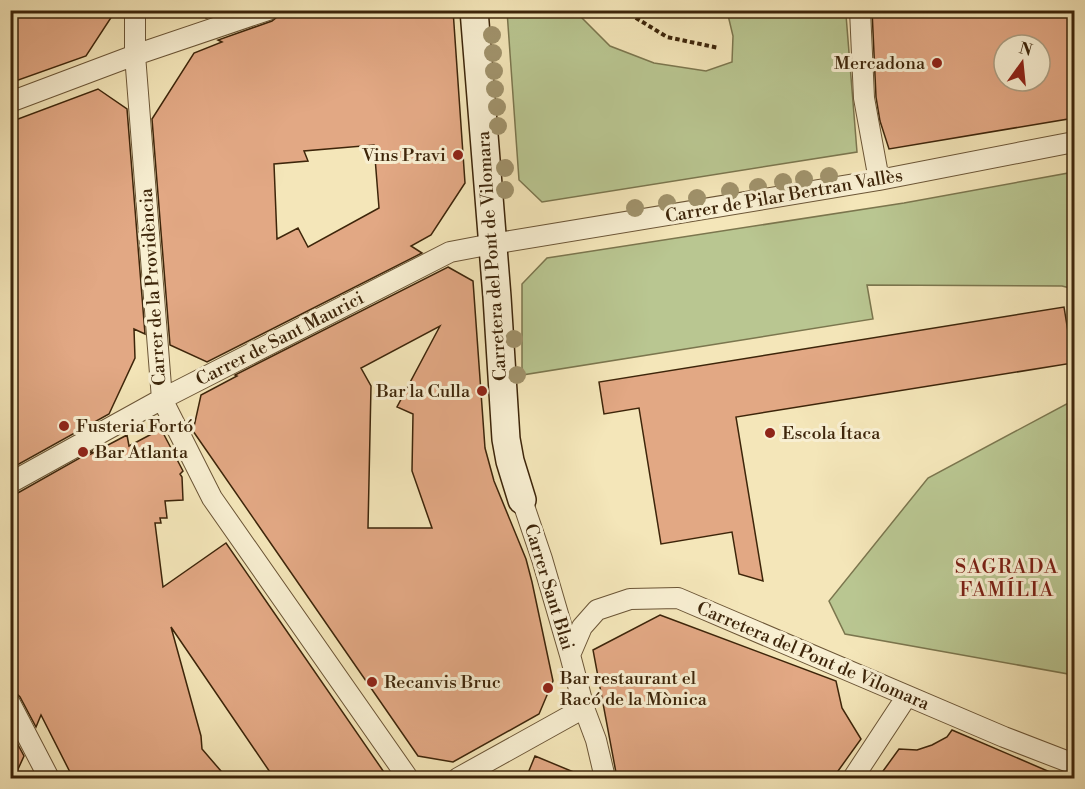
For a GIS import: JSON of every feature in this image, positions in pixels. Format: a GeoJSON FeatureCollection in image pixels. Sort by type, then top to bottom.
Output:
{"type":"FeatureCollection","features":[{"type":"Feature","properties":{"kind":"street","name":"Carrer de la Providència"},"geometry":{"type":"LineString","coordinates":[[135,10],[135,55],[162,399],[212,498],[408,778]]}},
{"type":"Feature","properties":{"kind":"street"},"geometry":{"type":"LineString","coordinates":[[10,102],[135,55],[268,10]]}},
{"type":"Feature","properties":{"kind":"street","name":"Carretera del Pont de Vilomara"},"geometry":{"type":"LineString","coordinates":[[474,10],[506,439],[522,500]]}},
{"type":"Feature","properties":{"kind":"street"},"geometry":{"type":"LineString","coordinates":[[860,10],[864,98],[879,180]]}},
{"type":"Feature","properties":{"kind":"street","name":"Carrer de Pilar Bertran Vallès"},"geometry":{"type":"LineString","coordinates":[[492,244],[879,180],[1074,142]]}},
{"type":"Feature","properties":{"kind":"street","name":"Carrer de Sant Maurici"},"geometry":{"type":"LineString","coordinates":[[10,483],[162,399],[450,252],[492,244]]}},
{"type":"Feature","properties":{"kind":"street","name":"Carrer Sant Blai"},"geometry":{"type":"LineString","coordinates":[[522,500],[542,559],[584,708],[596,740],[605,778]]}},
{"type":"Feature","properties":{"kind":"street","name":"Carretera del Pont de Vilomara"},"geometry":{"type":"LineString","coordinates":[[570,655],[582,627],[597,610],[630,599],[678,598],[1004,737],[1074,764]]}},
{"type":"Feature","properties":{"kind":"street"},"geometry":{"type":"LineString","coordinates":[[853,778],[907,696]]}},
{"type":"Feature","properties":{"kind":"street"},"geometry":{"type":"LineString","coordinates":[[10,703],[49,778]]}},
{"type":"Feature","properties":{"kind":"street"},"geometry":{"type":"LineString","coordinates":[[458,778],[584,708]]}},
{"type":"Feature","properties":{"kind":"path"},"geometry":{"type":"LineString","coordinates":[[623,10],[667,38],[719,48]]}},
{"type":"Feature","properties":{"kind":"green space"},"geometry":{"type":"Polygon","coordinates":[[[507,11],[575,11],[610,46],[654,63],[706,71],[732,62],[733,36],[727,11],[844,11],[857,152],[542,202],[519,180],[507,11]]]}},
{"type":"Feature","properties":{"kind":"green space"},"geometry":{"type":"Polygon","coordinates":[[[1074,172],[1074,289],[1062,286],[867,285],[873,319],[522,375],[522,284],[547,258],[904,203],[1074,172]]]}},
{"type":"Feature","properties":{"kind":"green space"},"geometry":{"type":"Polygon","coordinates":[[[1074,400],[1074,675],[845,634],[829,601],[928,478],[1074,400]]]}},
{"type":"Feature","properties":{"kind":"building"},"geometry":{"type":"Polygon","coordinates":[[[10,10],[116,10],[86,56],[10,83],[10,10]]]}},
{"type":"Feature","properties":{"kind":"building"},"geometry":{"type":"Polygon","coordinates":[[[203,10],[229,10],[206,18],[203,10]]]}},
{"type":"Feature","properties":{"kind":"building"},"geometry":{"type":"Polygon","coordinates":[[[280,10],[453,10],[465,183],[431,235],[411,246],[422,253],[207,362],[170,345],[152,119],[194,53],[222,42],[218,40],[272,21],[280,10]],[[374,145],[304,151],[308,161],[274,164],[277,239],[298,228],[308,247],[379,208],[374,145]]]}},
{"type":"Feature","properties":{"kind":"building","name":"Mercadona"},"geometry":{"type":"Polygon","coordinates":[[[872,10],[1074,10],[1074,118],[889,149],[880,121],[876,97],[872,10]]]}},
{"type":"Feature","properties":{"kind":"building"},"geometry":{"type":"Polygon","coordinates":[[[98,89],[127,109],[145,334],[134,329],[135,358],[109,414],[10,469],[10,122],[98,89]]]}},
{"type":"Feature","properties":{"kind":"building"},"geometry":{"type":"Polygon","coordinates":[[[448,267],[473,281],[485,448],[494,481],[526,559],[553,681],[539,714],[453,762],[418,756],[193,431],[201,395],[237,376],[235,375],[448,267]],[[440,326],[361,368],[371,386],[368,528],[432,528],[412,471],[413,414],[397,407],[440,326]]]}},
{"type":"Feature","properties":{"kind":"building"},"geometry":{"type":"Polygon","coordinates":[[[1064,307],[1073,363],[736,417],[763,581],[739,574],[732,532],[661,544],[639,408],[604,414],[599,382],[1064,307]]]}},
{"type":"Feature","properties":{"kind":"building"},"geometry":{"type":"Polygon","coordinates":[[[161,429],[183,471],[180,474],[183,500],[165,501],[167,518],[160,518],[161,523],[155,523],[163,587],[226,543],[388,778],[317,778],[284,773],[274,778],[171,627],[201,736],[202,749],[227,778],[73,778],[41,715],[36,727],[20,697],[10,691],[10,495],[16,494],[92,451],[91,454],[127,435],[129,446],[161,429]]]}},
{"type":"Feature","properties":{"kind":"building"},"geometry":{"type":"Polygon","coordinates":[[[660,615],[836,681],[842,708],[861,739],[833,778],[617,778],[593,650],[660,615]]]}},
{"type":"Feature","properties":{"kind":"building"},"geometry":{"type":"Polygon","coordinates":[[[10,730],[24,756],[14,778],[10,778],[10,730]]]}},
{"type":"Feature","properties":{"kind":"building"},"geometry":{"type":"Polygon","coordinates":[[[952,730],[1064,778],[878,778],[899,749],[917,750],[932,745],[947,737],[952,730]]]}},
{"type":"Feature","properties":{"kind":"building"},"geometry":{"type":"Polygon","coordinates":[[[535,756],[588,778],[526,778],[535,756]]]}},
{"type":"Feature","properties":{"kind":"place","name":"Mercadona"},"geometry":{"type":"Point","coordinates":[937,63]}},
{"type":"Feature","properties":{"kind":"place","name":"Vins Pravi"},"geometry":{"type":"Point","coordinates":[458,155]}},
{"type":"Feature","properties":{"kind":"place","name":"Bar la Culla"},"geometry":{"type":"Point","coordinates":[482,391]}},
{"type":"Feature","properties":{"kind":"place","name":"Fusteria Fortó"},"geometry":{"type":"Point","coordinates":[64,426]}},
{"type":"Feature","properties":{"kind":"place","name":"Escola Ítaca"},"geometry":{"type":"Point","coordinates":[770,433]}},
{"type":"Feature","properties":{"kind":"place","name":"Bar Atlanta"},"geometry":{"type":"Point","coordinates":[83,452]}},
{"type":"Feature","properties":{"kind":"place","name":"Recanvis Bruc"},"geometry":{"type":"Point","coordinates":[372,682]}},
{"type":"Feature","properties":{"kind":"place","name":"Bar restaurant el Racó de la Mònica"},"geometry":{"type":"Point","coordinates":[548,688]}},
{"type":"Feature","properties":{"kind":"district","name":"SAGRADA FAMÍLIA"},"geometry":{"type":"Point","coordinates":[1007,578]}}]}
